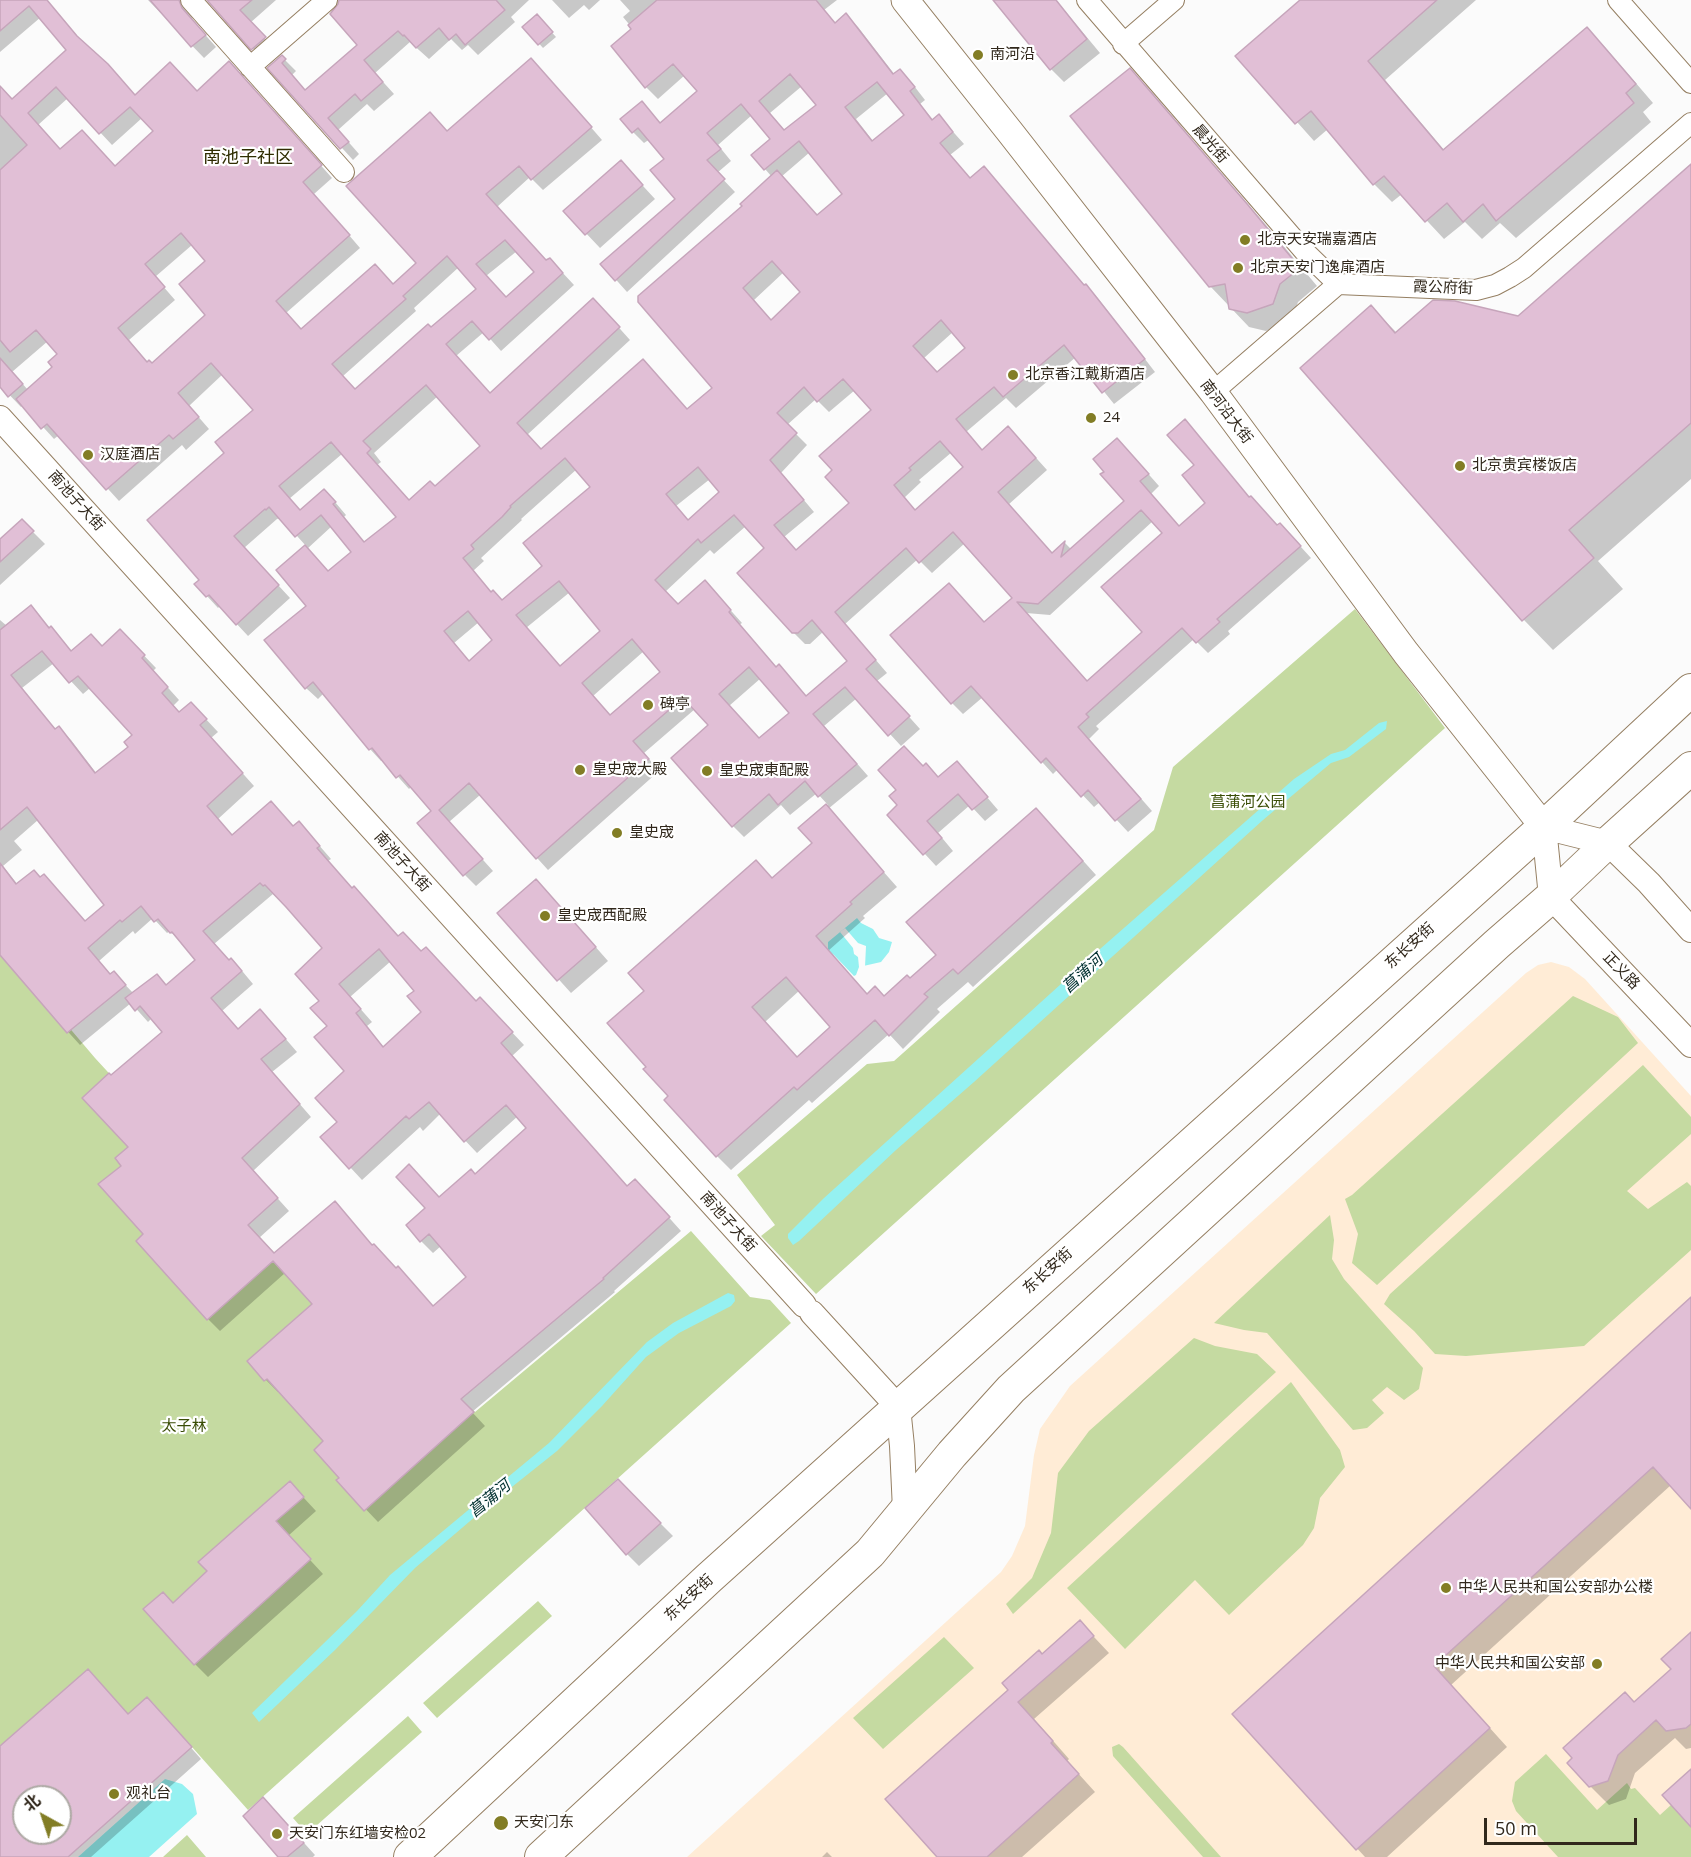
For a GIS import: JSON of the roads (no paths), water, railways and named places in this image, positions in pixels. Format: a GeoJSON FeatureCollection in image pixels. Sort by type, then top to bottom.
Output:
{"type":"FeatureCollection","features":[{"type":"Feature","properties":{"kind":"highway","name":"东长安街"},"geometry":{"type":"LineString","coordinates":[[410,1857],[688,1598],[1544,827],[1691,690]]}},
{"type":"Feature","properties":{"kind":"highway"},"geometry":{"type":"LineString","coordinates":[[1608,843],[1691,768]]}},
{"type":"Feature","properties":{"kind":"highway"},"geometry":{"type":"LineString","coordinates":[[541,1857],[870,1553],[952,1454],[1011,1389],[1551,897]]}},
{"type":"Feature","properties":{"kind":"main road","name":"南河沿大街"},"geometry":{"type":"LineString","coordinates":[[916,4],[1213,392],[1406,653],[1544,827]]}},
{"type":"Feature","properties":{"kind":"main road"},"geometry":{"type":"LineString","coordinates":[[1551,897],[1608,843]]}},
{"type":"Feature","properties":{"kind":"street"},"geometry":{"type":"LineString","coordinates":[[191,0],[344,172]]}},
{"type":"Feature","properties":{"kind":"street"},"geometry":{"type":"LineString","coordinates":[[250,67],[327,0]]}},
{"type":"Feature","properties":{"kind":"street","name":"晨光街"},"geometry":{"type":"LineString","coordinates":[[1087,0],[1305,252],[1338,284]]}},
{"type":"Feature","properties":{"kind":"street"},"geometry":{"type":"LineString","coordinates":[[1123,44],[1174,0]]}},
{"type":"Feature","properties":{"kind":"street"},"geometry":{"type":"LineString","coordinates":[[1618,0],[1691,83]]}},
{"type":"Feature","properties":{"kind":"street","name":"霞公府街"},"geometry":{"type":"LineString","coordinates":[[1338,284],[1476,290],[1495,285],[1524,268],[1691,123]]}},
{"type":"Feature","properties":{"kind":"street"},"geometry":{"type":"LineString","coordinates":[[1213,392],[1338,284]]}},
{"type":"Feature","properties":{"kind":"street","name":"南池子大街"},"geometry":{"type":"LineString","coordinates":[[0,418],[898,1407]]}},
{"type":"Feature","properties":{"kind":"street"},"geometry":{"type":"LineString","coordinates":[[1551,897],[1544,827],[1608,843],[1649,883],[1691,930]]}},
{"type":"Feature","properties":{"kind":"street","name":"正义路"},"geometry":{"type":"LineString","coordinates":[[1551,897],[1691,1045]]}},
{"type":"Feature","properties":{"kind":"street"},"geometry":{"type":"LineString","coordinates":[[898,1407],[905,1510]]}},
{"type":"Feature","properties":{"kind":"water","name":"菖蒲河"},"geometry":{"type":"Polygon","coordinates":[[[1387,721],[1386,729],[1349,757],[1331,763],[1263,820],[793,1245],[788,1234],[824,1198],[1092,956],[1294,779],[1331,754],[1345,750],[1379,723],[1387,721]]]}},
{"type":"Feature","properties":{"kind":"water"},"geometry":{"type":"Polygon","coordinates":[[[857,918],[861,923],[873,929],[879,938],[892,942],[889,952],[881,962],[859,967],[854,976],[828,951],[828,942],[857,918]]]}},
{"type":"Feature","properties":{"kind":"water","name":"菖蒲河"},"geometry":{"type":"Polygon","coordinates":[[[728,1293],[734,1295],[735,1301],[731,1306],[679,1333],[646,1357],[557,1451],[415,1568],[335,1650],[259,1722],[252,1713],[357,1611],[390,1575],[549,1443],[647,1342],[673,1323],[728,1293]]]}},
{"type":"Feature","properties":{"kind":"water"},"geometry":{"type":"Polygon","coordinates":[[[165,1779],[182,1784],[193,1794],[197,1814],[149,1857],[78,1857],[165,1779]]]}},
{"type":"Feature","properties":{"kind":"place","name":"南河沿"},"geometry":{"type":"Point","coordinates":[978,55]}},
{"type":"Feature","properties":{"kind":"place","name":"北京天安瑞嘉酒店"},"geometry":{"type":"Point","coordinates":[1245,240]}},
{"type":"Feature","properties":{"kind":"place","name":"北京天安门逸扉酒店"},"geometry":{"type":"Point","coordinates":[1238,268]}},
{"type":"Feature","properties":{"kind":"place","name":"北京香江戴斯酒店"},"geometry":{"type":"Point","coordinates":[1013,375]}},
{"type":"Feature","properties":{"kind":"place","name":"24"},"geometry":{"type":"Point","coordinates":[1091,418]}},
{"type":"Feature","properties":{"kind":"place","name":"汉庭酒店"},"geometry":{"type":"Point","coordinates":[88,455]}},
{"type":"Feature","properties":{"kind":"place","name":"北京贵宾楼饭店"},"geometry":{"type":"Point","coordinates":[1460,466]}},
{"type":"Feature","properties":{"kind":"place","name":"碑亭"},"geometry":{"type":"Point","coordinates":[648,705]}},
{"type":"Feature","properties":{"kind":"place","name":"皇史宬大殿"},"geometry":{"type":"Point","coordinates":[580,770]}},
{"type":"Feature","properties":{"kind":"place","name":"皇史宬東配殿"},"geometry":{"type":"Point","coordinates":[707,771]}},
{"type":"Feature","properties":{"kind":"place","name":"皇史宬"},"geometry":{"type":"Point","coordinates":[617,833]}},
{"type":"Feature","properties":{"kind":"place","name":"皇史宬西配殿"},"geometry":{"type":"Point","coordinates":[545,916]}},
{"type":"Feature","properties":{"kind":"place","name":"中华人民共和国公安部办公楼"},"geometry":{"type":"Point","coordinates":[1446,1588]}},
{"type":"Feature","properties":{"kind":"place","name":"中华人民共和国公安部"},"geometry":{"type":"Point","coordinates":[1597,1664]}},
{"type":"Feature","properties":{"kind":"place","name":"观礼台"},"geometry":{"type":"Point","coordinates":[114,1794]}},
{"type":"Feature","properties":{"kind":"place","name":"天安门东"},"geometry":{"type":"Point","coordinates":[501,1823]}},
{"type":"Feature","properties":{"kind":"place","name":"天安门东红墙安检02"},"geometry":{"type":"Point","coordinates":[277,1834]}},
{"type":"Feature","properties":{"kind":"district","name":"南池子社区"},"geometry":{"type":"Point","coordinates":[248,158]}},
{"type":"Feature","properties":{"kind":"park label","name":"菖蒲河公园"},"geometry":{"type":"Point","coordinates":[1248,803]}},
{"type":"Feature","properties":{"kind":"park label","name":"太子林"},"geometry":{"type":"Point","coordinates":[184,1427]}}]}
